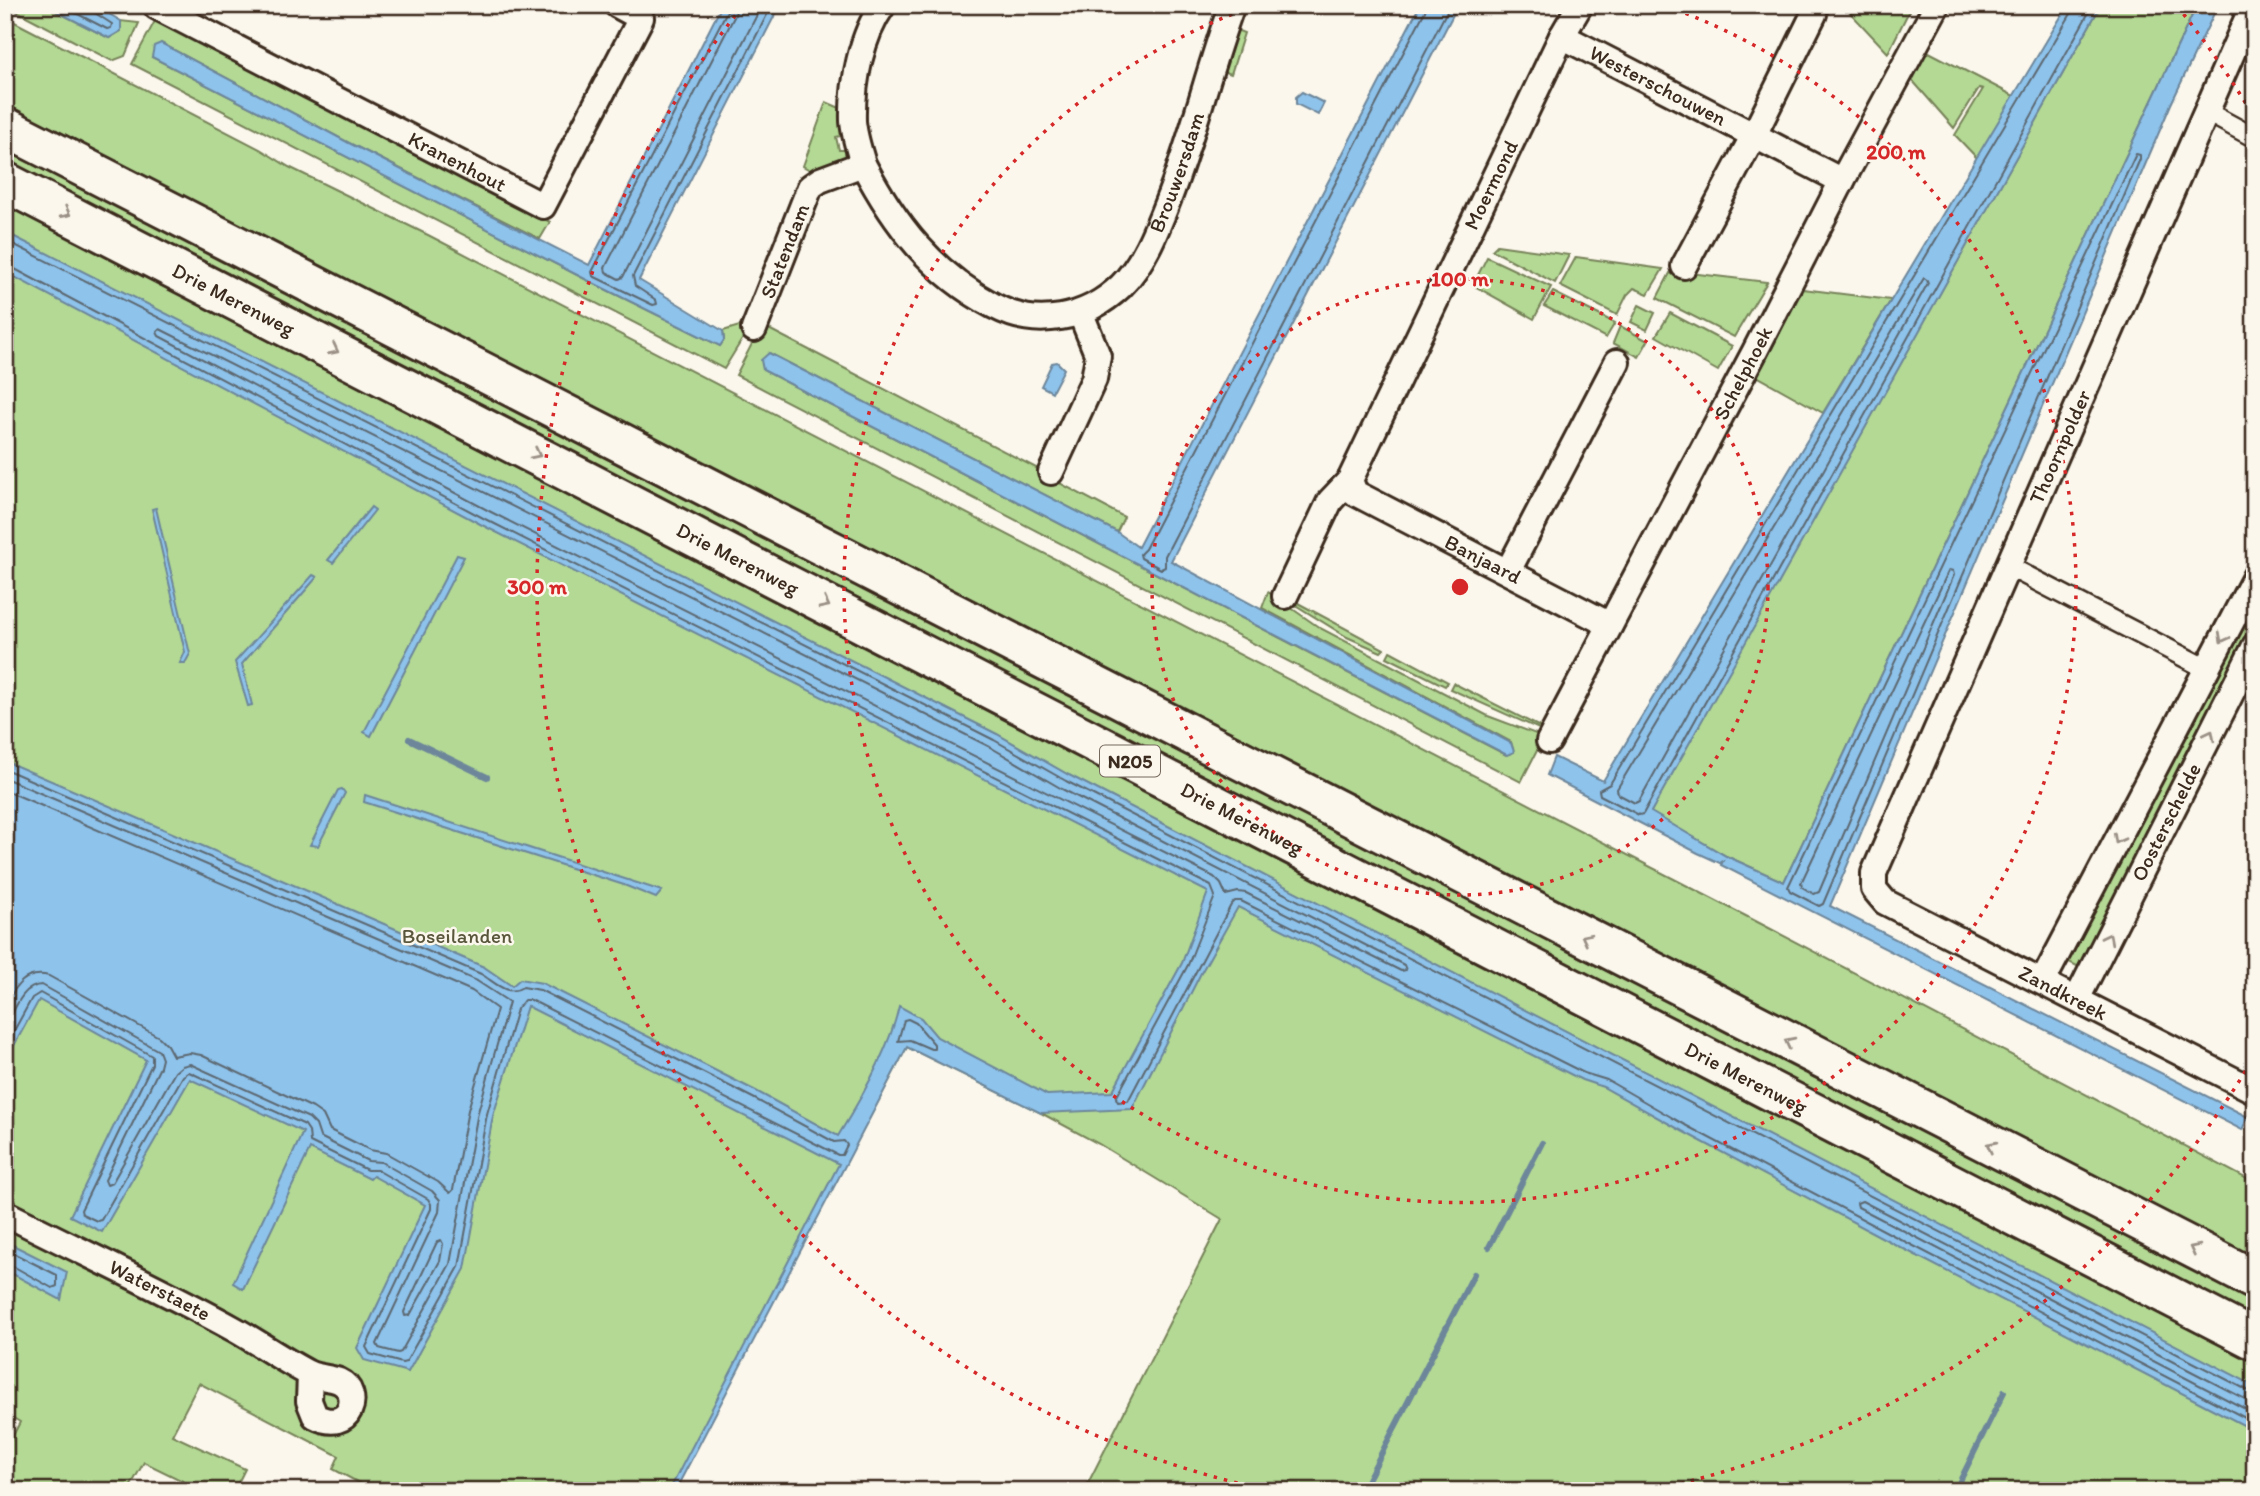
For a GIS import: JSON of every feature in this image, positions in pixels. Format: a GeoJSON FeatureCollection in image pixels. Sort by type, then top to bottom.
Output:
{"type":"FeatureCollection","features":[{"type":"Feature","properties":{"kind":"highway","name":"N205"},"geometry":{"type":"LineString","coordinates":[[5,127],[2255,1280]]}},
{"type":"Feature","properties":{"kind":"highway","name":"Drie Merenweg"},"geometry":{"type":"LineString","coordinates":[[5,182],[2255,1339]]}},
{"type":"Feature","properties":{"kind":"street","name":"Kranenhout"},"geometry":{"type":"LineString","coordinates":[[157,6],[542,206],[641,18],[617,5]]}},
{"type":"Feature","properties":{"kind":"street"},"geometry":{"type":"LineString","coordinates":[[863,164],[853,122],[856,73],[874,18],[883,5]]}},
{"type":"Feature","properties":{"kind":"street","name":"Brouwersdam"},"geometry":{"type":"LineString","coordinates":[[863,164],[879,195],[917,246],[943,273],[973,294],[1005,311],[1040,320],[1081,314],[1101,303],[1123,284],[1153,239],[1182,165],[1232,5]]}},
{"type":"Feature","properties":{"kind":"street","name":"Moermond"},"geometry":{"type":"LineString","coordinates":[[1285,596],[1330,501],[1352,487],[1562,36],[1580,5]]}},
{"type":"Feature","properties":{"kind":"street","name":"Schelphoek"},"geometry":{"type":"LineString","coordinates":[[1549,741],[1937,5]]}},
{"type":"Feature","properties":{"kind":"street","name":"Thoornpolder"},"geometry":{"type":"LineString","coordinates":[[1874,889],[1874,873],[2253,5]]}},
{"type":"Feature","properties":{"kind":"street"},"geometry":{"type":"LineString","coordinates":[[1684,266],[1754,135],[1814,14]]}},
{"type":"Feature","properties":{"kind":"street","name":"Westerschouwen"},"geometry":{"type":"LineString","coordinates":[[1562,36],[1842,181]]}},
{"type":"Feature","properties":{"kind":"street"},"geometry":{"type":"LineString","coordinates":[[2207,112],[2255,138]]}},
{"type":"Feature","properties":{"kind":"street","name":"Statendam"},"geometry":{"type":"LineString","coordinates":[[754,329],[810,187],[820,180],[863,164]]}},
{"type":"Feature","properties":{"kind":"street"},"geometry":{"type":"LineString","coordinates":[[1051,472],[1094,379],[1098,356],[1081,314]]}},
{"type":"Feature","properties":{"kind":"street"},"geometry":{"type":"LineString","coordinates":[[1508,571],[1616,362]]}},
{"type":"Feature","properties":{"kind":"street","name":"Banjaard"},"geometry":{"type":"LineString","coordinates":[[1352,487],[1610,625]]}},
{"type":"Feature","properties":{"kind":"street"},"geometry":{"type":"LineString","coordinates":[[2008,566],[2207,669]]}},
{"type":"Feature","properties":{"kind":"street","name":"Oosterschelde"},"geometry":{"type":"LineString","coordinates":[[2043,981],[2207,669],[2251,592]]}},
{"type":"Feature","properties":{"kind":"street","name":"Oosterschelde"},"geometry":{"type":"LineString","coordinates":[[2077,999],[2255,646]]}},
{"type":"Feature","properties":{"kind":"street","name":"Zandkreek"},"geometry":{"type":"LineString","coordinates":[[1874,889],[1885,902],[2255,1091]]}},
{"type":"Feature","properties":{"kind":"street","name":"Waterstaete"},"geometry":{"type":"LineString","coordinates":[[5,1213],[233,1329],[310,1375]]}},
{"type":"Feature","properties":{"kind":"green space"},"geometry":{"type":"Polygon","coordinates":[[[5,5],[44,5],[109,38],[121,31],[121,21],[139,23],[125,56],[112,61],[5,5]]]}},
{"type":"Feature","properties":{"kind":"green space"},"geometry":{"type":"Polygon","coordinates":[[[1843,5],[1912,5],[1888,53],[1843,5]]]}},
{"type":"Feature","properties":{"kind":"green space"},"geometry":{"type":"Polygon","coordinates":[[[2101,5],[2197,5],[1784,882],[1726,856],[1650,812],[2101,5]]]}},
{"type":"Feature","properties":{"kind":"green space"},"geometry":{"type":"Polygon","coordinates":[[[5,17],[260,149],[289,167],[428,235],[1769,928],[2255,1183],[2255,1262],[5,114],[5,17]]]}},
{"type":"Feature","properties":{"kind":"green space"},"geometry":{"type":"Polygon","coordinates":[[[157,17],[550,222],[540,239],[349,143],[161,43],[152,57],[720,346],[724,340],[723,331],[743,325],[757,307],[743,338],[724,369],[132,64],[157,17]]]}},
{"type":"Feature","properties":{"kind":"green space"},"geometry":{"type":"Polygon","coordinates":[[[1234,29],[1244,33],[1231,74],[1219,70],[1234,29]]]}},
{"type":"Feature","properties":{"kind":"green space"},"geometry":{"type":"Polygon","coordinates":[[[1927,51],[2014,96],[1977,158],[1955,135],[1983,89],[1979,88],[1954,128],[1912,80],[1927,51]]]}},
{"type":"Feature","properties":{"kind":"green space"},"geometry":{"type":"Polygon","coordinates":[[[826,102],[847,111],[849,134],[836,137],[839,150],[851,150],[852,160],[817,174],[803,166],[826,102]]]}},
{"type":"Feature","properties":{"kind":"green space"},"geometry":{"type":"Polygon","coordinates":[[[5,139],[2255,1299],[2255,1324],[5,163],[5,139]]]}},
{"type":"Feature","properties":{"kind":"green space","name":"Boseilanden"},"geometry":{"type":"Polygon","coordinates":[[[5,193],[2255,1353],[2255,1491],[1084,1491],[1222,1219],[1099,1144],[907,1047],[673,1491],[374,1491],[333,1469],[339,1456],[199,1383],[172,1435],[245,1469],[234,1491],[203,1491],[144,1462],[128,1491],[5,1491],[5,1451],[20,1422],[5,1413],[5,193]]]}},
{"type":"Feature","properties":{"kind":"green space"},"geometry":{"type":"Polygon","coordinates":[[[1497,245],[1569,255],[1555,283],[1492,250],[1497,245]]]}},
{"type":"Feature","properties":{"kind":"green space"},"geometry":{"type":"Polygon","coordinates":[[[1487,257],[1551,287],[1534,319],[1473,285],[1487,257]]]}},
{"type":"Feature","properties":{"kind":"green space"},"geometry":{"type":"Polygon","coordinates":[[[1576,257],[1663,269],[1648,294],[1634,288],[1627,295],[1617,315],[1560,286],[1576,257]]]}},
{"type":"Feature","properties":{"kind":"green space"},"geometry":{"type":"Polygon","coordinates":[[[1681,272],[1767,282],[1734,337],[1657,298],[1670,273],[1679,277],[1681,272]]]}},
{"type":"Feature","properties":{"kind":"green space"},"geometry":{"type":"Polygon","coordinates":[[[1803,289],[1891,300],[1823,413],[1757,376],[1803,289]]]}},
{"type":"Feature","properties":{"kind":"green space"},"geometry":{"type":"Polygon","coordinates":[[[1553,292],[1615,323],[1606,338],[1544,306],[1553,292]]]}},
{"type":"Feature","properties":{"kind":"green space"},"geometry":{"type":"Polygon","coordinates":[[[1639,305],[1655,313],[1647,330],[1631,322],[1639,305]]]}},
{"type":"Feature","properties":{"kind":"green space"},"geometry":{"type":"Polygon","coordinates":[[[1670,313],[1732,346],[1718,371],[1656,336],[1670,313]]]}},
{"type":"Feature","properties":{"kind":"green space"},"geometry":{"type":"Polygon","coordinates":[[[763,326],[1042,471],[1039,478],[1048,483],[1056,481],[1124,517],[1117,532],[769,353],[763,370],[1506,755],[1514,752],[1511,742],[1262,608],[1268,592],[1320,628],[1488,716],[1544,737],[1521,782],[736,375],[763,326]]]}},
{"type":"Feature","properties":{"kind":"green space"},"geometry":{"type":"Polygon","coordinates":[[[1620,326],[1648,341],[1639,357],[1613,343],[1620,326]]]}},
{"type":"Feature","properties":{"kind":"green space"},"geometry":{"type":"Polygon","coordinates":[[[1296,602],[1384,649],[1381,652],[1347,637],[1294,604],[1296,602]]]}},
{"type":"Feature","properties":{"kind":"green space"},"geometry":{"type":"Polygon","coordinates":[[[2239,621],[2255,630],[2255,639],[2083,969],[2063,959],[2239,621]]]}},
{"type":"Feature","properties":{"kind":"green space"},"geometry":{"type":"Polygon","coordinates":[[[1390,651],[1448,682],[1445,686],[1387,657],[1390,651]]]}},
{"type":"Feature","properties":{"kind":"green space"},"geometry":{"type":"Polygon","coordinates":[[[1453,683],[1540,727],[1539,729],[1450,689],[1453,683]]]}},
{"type":"Feature","properties":{"kind":"water"},"geometry":{"type":"Polygon","coordinates":[[[44,5],[94,5],[121,21],[121,31],[109,38],[44,5]]]}},
{"type":"Feature","properties":{"kind":"water"},"geometry":{"type":"Polygon","coordinates":[[[722,5],[780,5],[639,280],[723,331],[724,340],[720,346],[152,57],[154,46],[161,43],[349,143],[589,265],[722,5]]]}},
{"type":"Feature","properties":{"kind":"water"},"geometry":{"type":"Polygon","coordinates":[[[1420,5],[1458,5],[1171,561],[1511,743],[1514,752],[1507,755],[763,370],[761,360],[769,353],[1117,532],[1138,547],[1420,5]]]}},
{"type":"Feature","properties":{"kind":"water"},"geometry":{"type":"Polygon","coordinates":[[[2068,5],[2101,5],[1651,812],[1726,856],[1784,882],[2197,5],[2218,5],[2171,104],[1830,906],[2248,1117],[2242,1130],[1721,865],[1723,861],[1720,863],[1698,853],[1547,775],[1554,757],[1603,781],[2068,5]]]}},
{"type":"Feature","properties":{"kind":"water"},"geometry":{"type":"Polygon","coordinates":[[[1302,92],[1324,103],[1318,115],[1296,104],[1296,97],[1302,92]]]}},
{"type":"Feature","properties":{"kind":"water"},"geometry":{"type":"Polygon","coordinates":[[[5,232],[997,734],[1069,775],[2255,1386],[2255,1431],[1900,1247],[1603,1087],[1582,1080],[1238,907],[1132,1109],[1041,1113],[907,1047],[675,1491],[669,1491],[839,1164],[527,1006],[493,1116],[465,1269],[408,1372],[364,1360],[357,1348],[425,1205],[373,1176],[370,1179],[310,1149],[243,1289],[233,1283],[303,1132],[190,1079],[102,1232],[70,1216],[146,1060],[39,1000],[5,1062],[5,761],[484,967],[512,986],[520,979],[542,983],[756,1091],[838,1136],[882,1056],[899,1006],[921,1018],[937,1037],[1047,1095],[1112,1092],[1182,963],[1208,892],[484,526],[5,272],[5,232]]]}},
{"type":"Feature","properties":{"kind":"water"},"geometry":{"type":"Polygon","coordinates":[[[1057,362],[1064,369],[1052,392],[1041,386],[1052,363],[1057,362]]]}},
{"type":"Feature","properties":{"kind":"water"},"geometry":{"type":"Polygon","coordinates":[[[371,507],[375,510],[333,563],[328,560],[371,507]]]}},
{"type":"Feature","properties":{"kind":"water"},"geometry":{"type":"Polygon","coordinates":[[[156,508],[190,654],[185,663],[180,663],[185,652],[152,509],[156,508]]]}},
{"type":"Feature","properties":{"kind":"water"},"geometry":{"type":"Polygon","coordinates":[[[457,555],[464,557],[371,736],[364,732],[457,555]]]}},
{"type":"Feature","properties":{"kind":"water"},"geometry":{"type":"Polygon","coordinates":[[[313,575],[317,577],[242,664],[252,705],[248,706],[235,662],[313,575]]]}},
{"type":"Feature","properties":{"kind":"water"},"geometry":{"type":"Polygon","coordinates":[[[342,789],[345,793],[318,846],[310,845],[338,790],[342,789]]]}},
{"type":"Feature","properties":{"kind":"water"},"geometry":{"type":"Polygon","coordinates":[[[365,795],[662,891],[656,898],[624,885],[364,802],[365,795]]]}},
{"type":"Feature","properties":{"kind":"water"},"geometry":{"type":"Polygon","coordinates":[[[5,1241],[67,1272],[61,1300],[5,1270],[5,1241]]]}},
{"type":"Feature","properties":{"kind":"waterway"},"geometry":{"type":"LineString","coordinates":[[409,739],[487,777]]}},
{"type":"Feature","properties":{"kind":"waterway"},"geometry":{"type":"LineString","coordinates":[[1489,1247],[1542,1143]]}},
{"type":"Feature","properties":{"kind":"waterway"},"geometry":{"type":"LineString","coordinates":[[1362,1491],[1474,1274]]}},
{"type":"Feature","properties":{"kind":"waterway"},"geometry":{"type":"LineString","coordinates":[[1955,1491],[2004,1392]]}}]}
